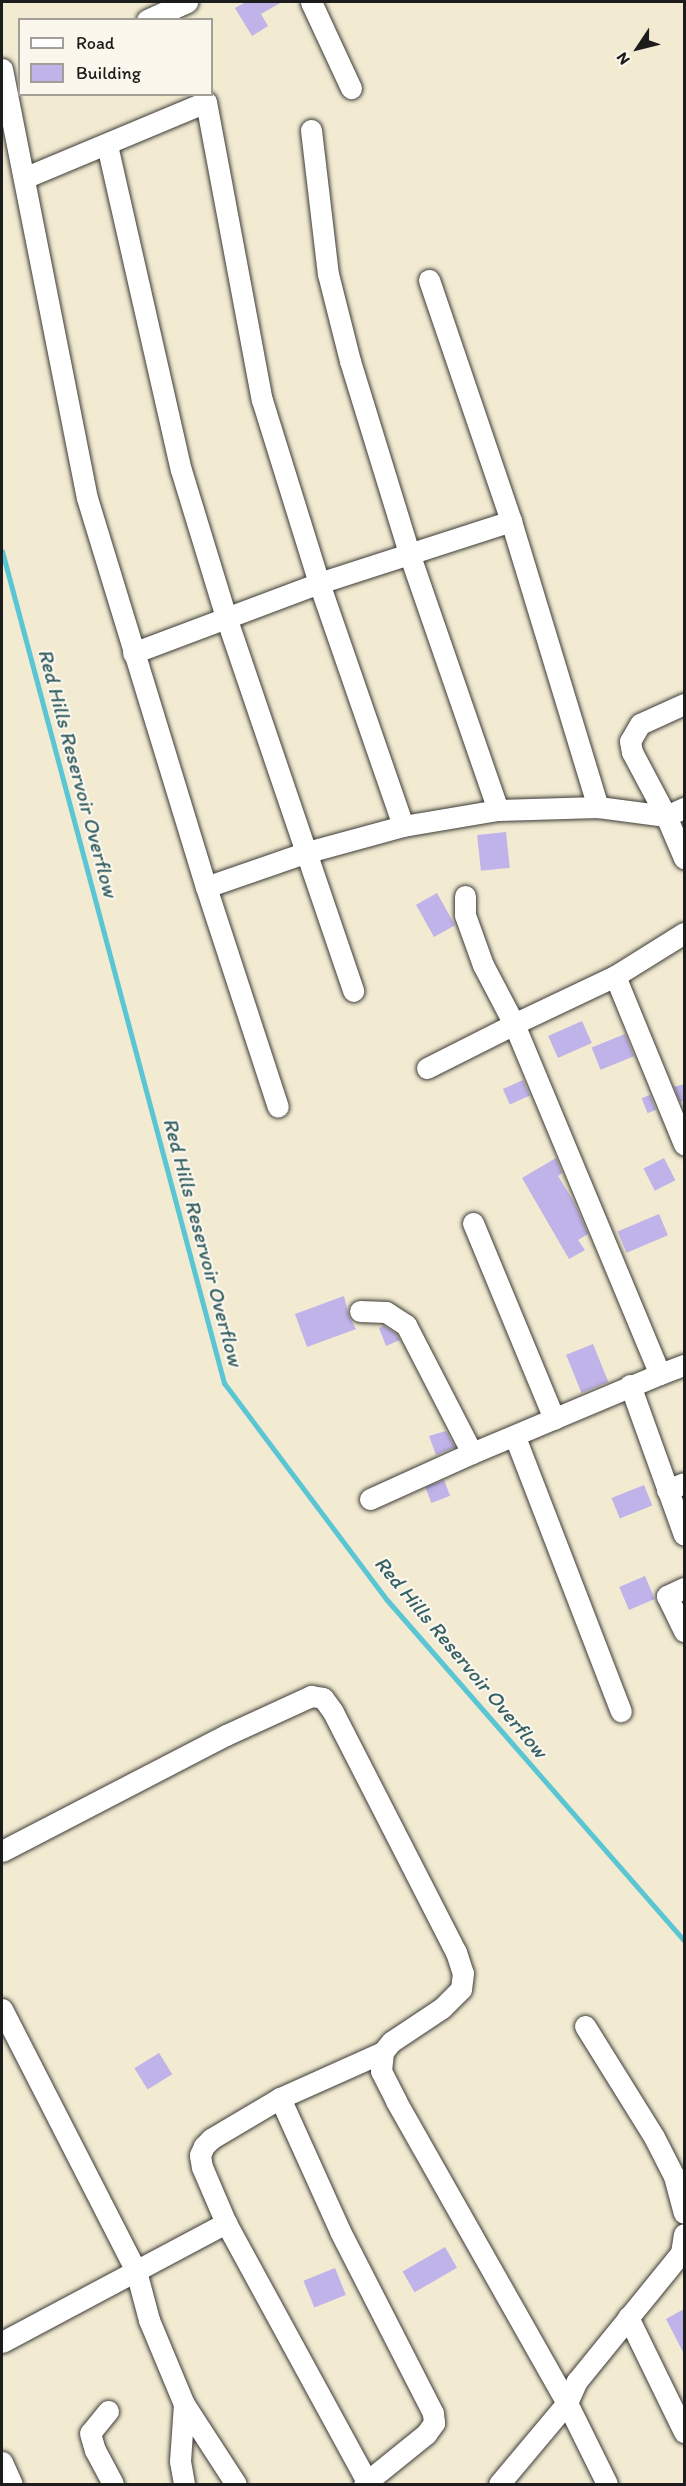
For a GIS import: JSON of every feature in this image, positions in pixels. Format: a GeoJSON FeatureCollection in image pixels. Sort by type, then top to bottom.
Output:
{"type":"FeatureCollection","features":[{"type":"Feature","properties":{"kind":"street"},"geometry":{"type":"LineString","coordinates":[[151,18],[187,2]]}},
{"type":"Feature","properties":{"kind":"street"},"geometry":{"type":"LineString","coordinates":[[311,2],[351,88]]}},
{"type":"Feature","properties":{"kind":"street"},"geometry":{"type":"LineString","coordinates":[[8,77],[24,177],[87,498],[206,886],[278,1107]]}},
{"type":"Feature","properties":{"kind":"street"},"geometry":{"type":"LineString","coordinates":[[24,177],[107,145],[206,102],[262,400],[318,582],[404,826]]}},
{"type":"Feature","properties":{"kind":"street"},"geometry":{"type":"LineString","coordinates":[[311,130],[328,274],[350,361],[409,553],[498,810]]}},
{"type":"Feature","properties":{"kind":"street"},"geometry":{"type":"LineString","coordinates":[[107,145],[181,470],[226,617],[304,853],[353,991]]}},
{"type":"Feature","properties":{"kind":"street"},"geometry":{"type":"LineString","coordinates":[[429,280],[511,521],[598,807]]}},
{"type":"Feature","properties":{"kind":"street"},"geometry":{"type":"LineString","coordinates":[[133,653],[318,582],[511,521]]}},
{"type":"Feature","properties":{"kind":"street"},"geometry":{"type":"LineString","coordinates":[[684,704],[640,724],[630,741],[632,752],[675,812],[684,858]]}},
{"type":"Feature","properties":{"kind":"street"},"geometry":{"type":"LineString","coordinates":[[206,886],[304,853],[404,826],[498,810],[598,807],[675,812]]}},
{"type":"Feature","properties":{"kind":"street"},"geometry":{"type":"LineString","coordinates":[[465,896],[465,915],[483,965],[497,996],[514,1024],[660,1374]]}},
{"type":"Feature","properties":{"kind":"street"},"geometry":{"type":"LineString","coordinates":[[427,1068],[615,976],[684,933]]}},
{"type":"Feature","properties":{"kind":"street"},"geometry":{"type":"LineString","coordinates":[[615,976],[684,1144]]}},
{"type":"Feature","properties":{"kind":"street"},"geometry":{"type":"LineString","coordinates":[[473,1223],[554,1419]]}},
{"type":"Feature","properties":{"kind":"street"},"geometry":{"type":"LineString","coordinates":[[360,1311],[386,1312],[406,1325],[472,1453]]}},
{"type":"Feature","properties":{"kind":"street"},"geometry":{"type":"LineString","coordinates":[[370,1500],[630,1385],[684,1365]]}},
{"type":"Feature","properties":{"kind":"street"},"geometry":{"type":"LineString","coordinates":[[630,1385],[676,1487],[684,1535]]}},
{"type":"Feature","properties":{"kind":"street"},"geometry":{"type":"LineString","coordinates":[[515,1437],[621,1711]]}},
{"type":"Feature","properties":{"kind":"street"},"geometry":{"type":"LineString","coordinates":[[684,1588],[667,1596],[684,1631]]}},
{"type":"Feature","properties":{"kind":"street"},"geometry":{"type":"LineString","coordinates":[[2,1851],[226,1735],[311,1696],[323,1698],[333,1712],[456,1952],[463,1973],[461,1989],[442,2008],[391,2042],[383,2052],[280,2098],[211,2139],[204,2146],[200,2155],[202,2167],[226,2223],[365,2483],[426,2434],[434,2423],[434,2413],[340,2231],[280,2098]]}},
{"type":"Feature","properties":{"kind":"street"},"geometry":{"type":"LineString","coordinates":[[2,2009],[136,2271],[149,2320],[184,2404],[236,2484]]}},
{"type":"Feature","properties":{"kind":"street"},"geometry":{"type":"LineString","coordinates":[[585,2026],[659,2147],[674,2176],[684,2213]]}},
{"type":"Feature","properties":{"kind":"street"},"geometry":{"type":"LineString","coordinates":[[383,2052],[381,2071],[396,2102],[567,2403],[607,2484]]}},
{"type":"Feature","properties":{"kind":"street"},"geometry":{"type":"LineString","coordinates":[[2,2342],[226,2223]]}},
{"type":"Feature","properties":{"kind":"street"},"geometry":{"type":"LineString","coordinates":[[499,2484],[567,2403],[577,2381],[681,2253],[684,2234]]}},
{"type":"Feature","properties":{"kind":"street"},"geometry":{"type":"LineString","coordinates":[[628,2317],[684,2432]]}},
{"type":"Feature","properties":{"kind":"street"},"geometry":{"type":"LineString","coordinates":[[184,2404],[180,2461],[184,2484]]}},
{"type":"Feature","properties":{"kind":"street"},"geometry":{"type":"LineString","coordinates":[[108,2411],[90,2433],[95,2450],[113,2484]]}},
{"type":"Feature","properties":{"kind":"street"},"geometry":{"type":"LineString","coordinates":[[2,2462],[12,2484]]}},
{"type":"Feature","properties":{"kind":"building"},"geometry":{"type":"Polygon","coordinates":[[[246,2],[282,2],[261,14],[268,26],[252,36],[235,8],[246,2]]]}},
{"type":"Feature","properties":{"kind":"building"},"geometry":{"type":"Polygon","coordinates":[[[506,832],[510,868],[481,871],[477,835],[506,832]]]}},
{"type":"Feature","properties":{"kind":"building"},"geometry":{"type":"Polygon","coordinates":[[[437,893],[455,925],[434,937],[416,905],[437,893]]]}},
{"type":"Feature","properties":{"kind":"building"},"geometry":{"type":"Polygon","coordinates":[[[582,1021],[592,1043],[558,1058],[548,1036],[582,1021]]]}},
{"type":"Feature","properties":{"kind":"building"},"geometry":{"type":"Polygon","coordinates":[[[625,1034],[634,1056],[601,1070],[592,1047],[625,1034]]]}},
{"type":"Feature","properties":{"kind":"building"},"geometry":{"type":"Polygon","coordinates":[[[523,1080],[530,1096],[510,1104],[503,1089],[523,1080]]]}},
{"type":"Feature","properties":{"kind":"building"},"geometry":{"type":"Polygon","coordinates":[[[684,1084],[684,1101],[680,1102],[674,1087],[684,1084]]]}},
{"type":"Feature","properties":{"kind":"building"},"geometry":{"type":"Polygon","coordinates":[[[650,1095],[656,1110],[648,1113],[642,1098],[650,1095]]]}},
{"type":"Feature","properties":{"kind":"building"},"geometry":{"type":"Polygon","coordinates":[[[556,1158],[562,1173],[558,1176],[574,1202],[588,1234],[578,1240],[585,1250],[569,1259],[522,1178],[556,1158]]]}},
{"type":"Feature","properties":{"kind":"building"},"geometry":{"type":"Polygon","coordinates":[[[664,1158],[675,1180],[655,1191],[644,1168],[664,1158]]]}},
{"type":"Feature","properties":{"kind":"building"},"geometry":{"type":"Polygon","coordinates":[[[659,1214],[668,1235],[627,1253],[618,1232],[659,1214]]]}},
{"type":"Feature","properties":{"kind":"building"},"geometry":{"type":"Polygon","coordinates":[[[344,1296],[349,1316],[356,1329],[307,1347],[295,1314],[344,1296]]]}},
{"type":"Feature","properties":{"kind":"building"},"geometry":{"type":"Polygon","coordinates":[[[384,1326],[396,1334],[400,1340],[386,1346],[379,1328],[384,1326]]]}},
{"type":"Feature","properties":{"kind":"building"},"geometry":{"type":"Polygon","coordinates":[[[593,1344],[608,1382],[581,1393],[566,1355],[593,1344]]]}},
{"type":"Feature","properties":{"kind":"building"},"geometry":{"type":"Polygon","coordinates":[[[446,1431],[455,1447],[436,1455],[429,1436],[446,1431]]]}},
{"type":"Feature","properties":{"kind":"building"},"geometry":{"type":"Polygon","coordinates":[[[444,1480],[450,1496],[431,1503],[425,1487],[444,1480]]]}},
{"type":"Feature","properties":{"kind":"building"},"geometry":{"type":"Polygon","coordinates":[[[644,1485],[652,1505],[620,1519],[612,1498],[644,1485]]]}},
{"type":"Feature","properties":{"kind":"building"},"geometry":{"type":"Polygon","coordinates":[[[645,1576],[655,1599],[629,1610],[619,1587],[645,1576]]]}},
{"type":"Feature","properties":{"kind":"building"},"geometry":{"type":"Polygon","coordinates":[[[159,2053],[172,2074],[148,2090],[134,2068],[159,2053]]]}},
{"type":"Feature","properties":{"kind":"building"},"geometry":{"type":"Polygon","coordinates":[[[445,2247],[457,2268],[415,2292],[403,2272],[445,2247]]]}},
{"type":"Feature","properties":{"kind":"building"},"geometry":{"type":"Polygon","coordinates":[[[335,2268],[346,2295],[314,2308],[303,2281],[335,2268]]]}},
{"type":"Feature","properties":{"kind":"building"},"geometry":{"type":"Polygon","coordinates":[[[684,2309],[684,2354],[666,2319],[684,2309]]]}},
{"type":"Feature","properties":{"kind":"waterway","name":"Red Hills Reservoir Overflow"},"geometry":{"type":"LineString","coordinates":[[2,551],[224,1383],[387,1600],[684,1940]]}}]}
